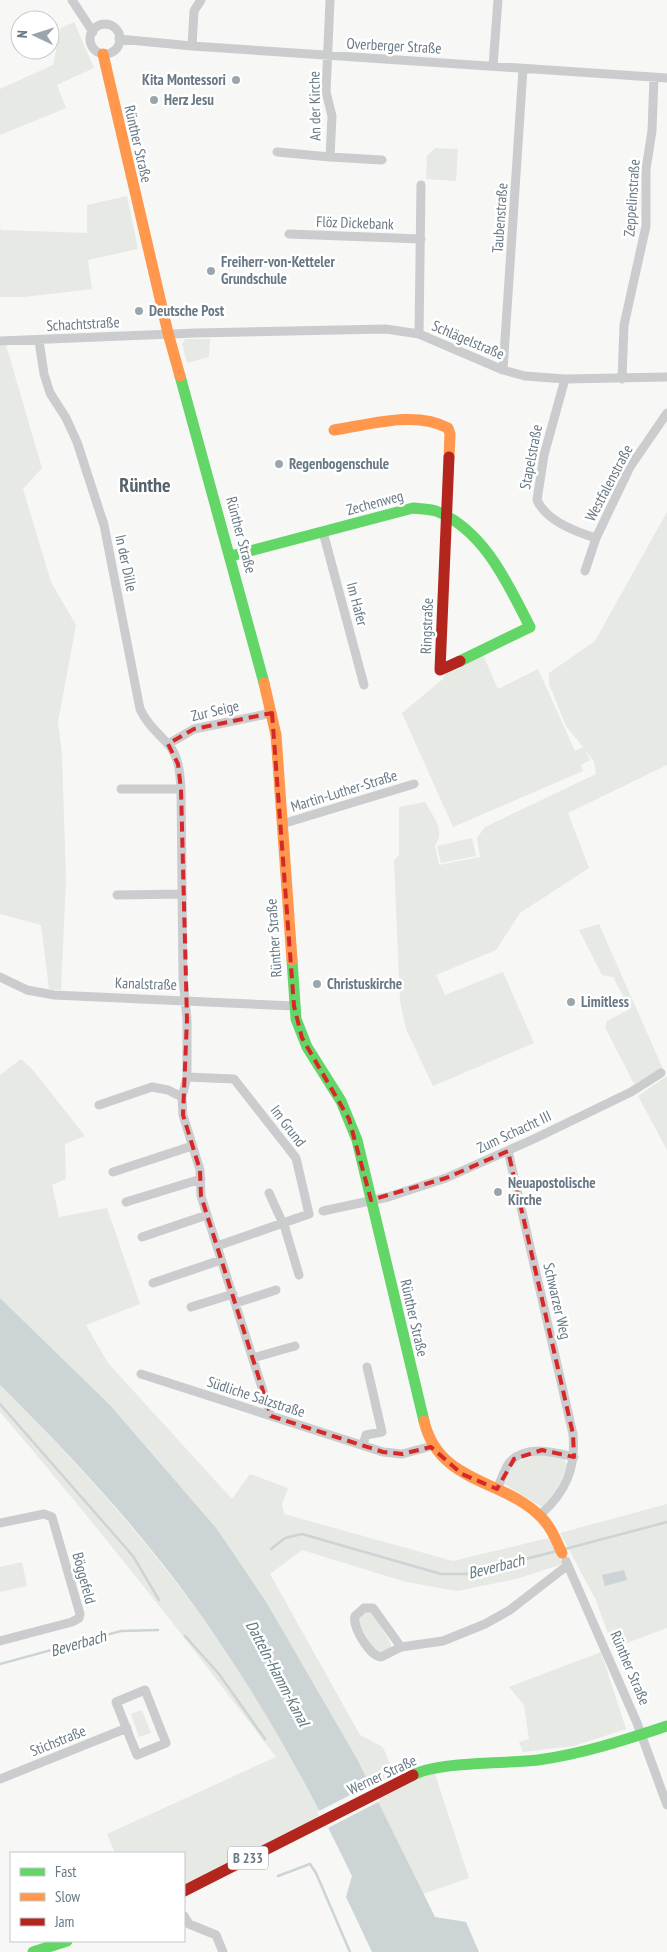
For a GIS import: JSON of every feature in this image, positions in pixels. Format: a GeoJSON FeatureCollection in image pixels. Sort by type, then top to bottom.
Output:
{"type":"FeatureCollection","features":[{"type":"Feature","properties":{"kind":"street","name":"Rünther Straße"},"geometry":{"type":"LineString","coordinates":[[72,0],[93,32],[90,39],[92,47],[103,54],[146,246],[168,334],[231,556],[272,713],[276,735],[294,1006],[302,1038],[341,1101],[349,1119],[371,1200],[420,1411],[432,1446],[451,1467],[529,1506],[540,1515],[568,1565],[642,1734],[667,1805]]}},
{"type":"Feature","properties":{"kind":"street"},"geometry":{"type":"LineString","coordinates":[[192,46],[194,11],[200,0]]}},
{"type":"Feature","properties":{"kind":"street","name":"An der Kirche"},"geometry":{"type":"LineString","coordinates":[[330,0],[326,92],[332,116],[330,156]]}},
{"type":"Feature","properties":{"kind":"street"},"geometry":{"type":"LineString","coordinates":[[493,66],[498,0]]}},
{"type":"Feature","properties":{"kind":"street"},"geometry":{"type":"LineString","coordinates":[[93,32],[98,26],[109,25],[117,32],[120,40],[115,50],[103,54]]}},
{"type":"Feature","properties":{"kind":"street","name":"Overberger Straße"},"geometry":{"type":"LineString","coordinates":[[120,40],[667,78]]}},
{"type":"Feature","properties":{"kind":"street","name":"Taubenstraße"},"geometry":{"type":"LineString","coordinates":[[503,370],[524,69]]}},
{"type":"Feature","properties":{"kind":"street","name":"Zeppelinstraße"},"geometry":{"type":"LineString","coordinates":[[622,379],[624,325],[646,226],[646,168],[652,132],[654,77]]}},
{"type":"Feature","properties":{"kind":"street","name":"An der Kirche"},"geometry":{"type":"LineString","coordinates":[[277,152],[382,160]]}},
{"type":"Feature","properties":{"kind":"street"},"geometry":{"type":"LineString","coordinates":[[419,334],[422,185]]}},
{"type":"Feature","properties":{"kind":"street","name":"Flöz Dickebank"},"geometry":{"type":"LineString","coordinates":[[289,234],[421,239]]}},
{"type":"Feature","properties":{"kind":"street","name":"Schlägelstraße"},"geometry":{"type":"LineString","coordinates":[[168,334],[353,328],[386,329],[419,334],[503,370],[526,376],[565,379],[667,377]]}},
{"type":"Feature","properties":{"kind":"street","name":"Schachtstraße"},"geometry":{"type":"LineString","coordinates":[[0,341],[39,341],[168,334]]}},
{"type":"Feature","properties":{"kind":"street","name":"In der Dille"},"geometry":{"type":"LineString","coordinates":[[39,341],[44,374],[50,393],[66,418],[77,442],[104,525],[140,709],[149,726],[168,744],[178,764],[181,789],[184,999],[187,1019],[187,1077],[182,1097]]}},
{"type":"Feature","properties":{"kind":"street","name":"Stapelstraße"},"geometry":{"type":"LineString","coordinates":[[565,379],[544,455],[537,500],[544,510],[564,525],[596,538]]}},
{"type":"Feature","properties":{"kind":"street","name":"Westfalenstraße"},"geometry":{"type":"LineString","coordinates":[[585,571],[596,538],[630,467],[667,413]]}},
{"type":"Feature","properties":{"kind":"street"},"geometry":{"type":"LineString","coordinates":[[334,430],[410,420],[444,424],[450,434],[446,513]]}},
{"type":"Feature","properties":{"kind":"street","name":"Zechenweg"},"geometry":{"type":"LineString","coordinates":[[231,556],[413,508],[433,509],[446,513],[465,526],[499,572],[530,626]]}},
{"type":"Feature","properties":{"kind":"street","name":"Ringstraße"},"geometry":{"type":"LineString","coordinates":[[446,513],[440,670],[530,626]]}},
{"type":"Feature","properties":{"kind":"street","name":"Im Hafer"},"geometry":{"type":"LineString","coordinates":[[323,532],[364,685]]}},
{"type":"Feature","properties":{"kind":"street","name":"Zur Seige"},"geometry":{"type":"LineString","coordinates":[[168,744],[194,728],[272,713]]}},
{"type":"Feature","properties":{"kind":"street","name":"Martin-Luther-Straße"},"geometry":{"type":"LineString","coordinates":[[282,824],[414,784]]}},
{"type":"Feature","properties":{"kind":"street"},"geometry":{"type":"LineString","coordinates":[[121,789],[181,789]]}},
{"type":"Feature","properties":{"kind":"street"},"geometry":{"type":"LineString","coordinates":[[117,895],[182,894]]}},
{"type":"Feature","properties":{"kind":"street","name":"Kanalstraße"},"geometry":{"type":"LineString","coordinates":[[0,977],[27,990],[46,994],[184,999],[294,1006]]}},
{"type":"Feature","properties":{"kind":"street","name":"Zum Schacht III"},"geometry":{"type":"LineString","coordinates":[[371,1200],[388,1197],[446,1178],[508,1151],[631,1092],[661,1073]]}},
{"type":"Feature","properties":{"kind":"street","name":"Im Grund"},"geometry":{"type":"LineString","coordinates":[[187,1077],[234,1079],[296,1158],[308,1214],[217,1246]]}},
{"type":"Feature","properties":{"kind":"street"},"geometry":{"type":"LineString","coordinates":[[99,1105],[152,1087],[168,1090],[182,1097],[183,1114],[201,1179],[201,1196],[271,1416]]}},
{"type":"Feature","properties":{"kind":"street"},"geometry":{"type":"LineString","coordinates":[[113,1172],[192,1146]]}},
{"type":"Feature","properties":{"kind":"street","name":"Schwarzer Weg"},"geometry":{"type":"LineString","coordinates":[[508,1151],[573,1434],[574,1456],[568,1480],[562,1491],[540,1515]]}},
{"type":"Feature","properties":{"kind":"street"},"geometry":{"type":"LineString","coordinates":[[126,1202],[201,1179]]}},
{"type":"Feature","properties":{"kind":"street"},"geometry":{"type":"LineString","coordinates":[[269,1193],[287,1233],[299,1275]]}},
{"type":"Feature","properties":{"kind":"street"},"geometry":{"type":"LineString","coordinates":[[323,1211],[371,1200]]}},
{"type":"Feature","properties":{"kind":"street"},"geometry":{"type":"LineString","coordinates":[[142,1237],[207,1215]]}},
{"type":"Feature","properties":{"kind":"street"},"geometry":{"type":"LineString","coordinates":[[153,1283],[221,1260]]}},
{"type":"Feature","properties":{"kind":"street"},"geometry":{"type":"LineString","coordinates":[[191,1307],[276,1290]]}},
{"type":"Feature","properties":{"kind":"street"},"geometry":{"type":"LineString","coordinates":[[254,1358],[295,1346]]}},
{"type":"Feature","properties":{"kind":"street"},"geometry":{"type":"LineString","coordinates":[[363,1445],[366,1435],[382,1432],[367,1367]]}},
{"type":"Feature","properties":{"kind":"street","name":"Südliche Salzstraße"},"geometry":{"type":"LineString","coordinates":[[141,1374],[383,1452],[402,1454],[432,1446]]}},
{"type":"Feature","properties":{"kind":"street"},"geometry":{"type":"LineString","coordinates":[[497,1489],[508,1464],[514,1459],[542,1450],[574,1456]]}},
{"type":"Feature","properties":{"kind":"street","name":"Böggefeld"},"geometry":{"type":"LineString","coordinates":[[0,1522],[44,1514],[52,1517],[80,1614],[79,1618],[72,1622],[0,1641]]}},
{"type":"Feature","properties":{"kind":"street"},"geometry":{"type":"LineString","coordinates":[[401,1647],[373,1608],[364,1608],[355,1616],[354,1623],[375,1656],[384,1656],[401,1647],[442,1641],[485,1624],[510,1610],[568,1565]]}},
{"type":"Feature","properties":{"kind":"street"},"geometry":{"type":"LineString","coordinates":[[145,1690],[166,1743],[137,1755],[127,1728],[116,1702],[145,1690]]}},
{"type":"Feature","properties":{"kind":"street","name":"Werner Straße"},"geometry":{"type":"LineString","coordinates":[[185,1890],[419,1772],[445,1766],[516,1762],[556,1757],[586,1751],[667,1726]]}},
{"type":"Feature","properties":{"kind":"street","name":"Stichstraße"},"geometry":{"type":"LineString","coordinates":[[0,1778],[127,1728]]}},
{"type":"Feature","properties":{"kind":"street"},"geometry":{"type":"LineString","coordinates":[[185,1918],[189,1924],[216,1935],[223,1952]]}},
{"type":"Feature","properties":{"kind":"street"},"geometry":{"type":"LineString","coordinates":[[33,1952],[64,1942]]}},
{"type":"Feature","properties":{"kind":"highlighted area"},"geometry":{"type":"Polygon","coordinates":[[[272,713],[294,1006],[302,1038],[349,1119],[371,1200],[446,1178],[508,1151],[573,1434],[574,1457],[542,1450],[514,1459],[497,1489],[462,1474],[431,1447],[402,1454],[383,1452],[271,1416],[201,1196],[200,1170],[183,1115],[187,1019],[181,789],[178,764],[168,744],[194,729],[272,713]]]}},
{"type":"Feature","properties":{"kind":"shaded area"},"geometry":{"type":"Polygon","coordinates":[[[74,22],[94,68],[57,85],[66,108],[0,135],[0,89],[53,65],[54,60],[60,60],[61,28],[74,22]]]}},
{"type":"Feature","properties":{"kind":"shaded area"},"geometry":{"type":"Polygon","coordinates":[[[435,148],[458,149],[456,181],[426,179],[427,156],[435,148]]]}},
{"type":"Feature","properties":{"kind":"shaded area"},"geometry":{"type":"Polygon","coordinates":[[[127,196],[138,249],[88,260],[92,289],[24,297],[0,297],[0,227],[1,230],[87,233],[87,205],[127,196]]]}},
{"type":"Feature","properties":{"kind":"shaded area"},"geometry":{"type":"Polygon","coordinates":[[[185,339],[210,339],[209,357],[187,363],[182,344],[185,339]]]}},
{"type":"Feature","properties":{"kind":"shaded area"},"geometry":{"type":"Polygon","coordinates":[[[0,345],[6,345],[42,468],[23,489],[51,582],[76,625],[58,722],[62,754],[66,881],[61,990],[49,989],[41,925],[0,914],[0,345]]]}},
{"type":"Feature","properties":{"kind":"shaded area"},"geometry":{"type":"Polygon","coordinates":[[[667,512],[667,765],[568,813],[589,868],[520,913],[496,950],[436,975],[445,995],[503,972],[534,1043],[433,1086],[406,1029],[400,1001],[394,861],[399,855],[399,807],[425,802],[435,818],[439,829],[438,840],[435,846],[439,865],[480,857],[477,838],[485,827],[596,774],[594,762],[584,749],[590,760],[581,765],[583,771],[453,827],[402,713],[443,679],[447,672],[483,655],[498,689],[538,669],[575,751],[583,747],[566,726],[549,684],[549,673],[595,641],[667,512]]]}},
{"type":"Feature","properties":{"kind":"shaded area"},"geometry":{"type":"Polygon","coordinates":[[[472,838],[476,856],[441,863],[437,846],[472,838]]]}},
{"type":"Feature","properties":{"kind":"shaded area"},"geometry":{"type":"Polygon","coordinates":[[[599,924],[663,1069],[634,1084],[605,1027],[607,1021],[630,1009],[613,977],[602,975],[579,930],[599,924]]]}},
{"type":"Feature","properties":{"kind":"shaded area"},"geometry":{"type":"Polygon","coordinates":[[[21,1059],[32,1069],[85,1136],[65,1144],[66,1179],[52,1185],[59,1217],[107,1208],[140,1304],[86,1325],[108,1363],[232,1499],[250,1474],[288,1488],[282,1504],[284,1514],[453,1561],[549,1538],[563,1564],[516,1579],[457,1591],[406,1582],[302,1550],[270,1574],[360,1735],[383,1747],[394,1774],[370,1787],[265,1600],[217,1529],[110,1405],[0,1298],[0,1075],[21,1059]]]}},
{"type":"Feature","properties":{"kind":"shaded area"},"geometry":{"type":"Polygon","coordinates":[[[667,1076],[667,1150],[638,1096],[667,1076]]]}},
{"type":"Feature","properties":{"kind":"shaded area"},"geometry":{"type":"Polygon","coordinates":[[[0,1385],[58,1444],[113,1505],[165,1569],[215,1635],[245,1680],[327,1824],[185,1884],[185,1852],[115,1852],[107,1834],[276,1757],[141,1583],[0,1412],[0,1385]]]}},
{"type":"Feature","properties":{"kind":"shaded area"},"geometry":{"type":"Polygon","coordinates":[[[540,1452],[563,1458],[567,1464],[558,1487],[542,1507],[504,1484],[513,1464],[540,1452]]]}},
{"type":"Feature","properties":{"kind":"shaded area"},"geometry":{"type":"Polygon","coordinates":[[[667,1504],[667,1628],[613,1648],[596,1600],[560,1533],[667,1504]]]}},
{"type":"Feature","properties":{"kind":"shaded area"},"geometry":{"type":"Polygon","coordinates":[[[22,1562],[27,1586],[0,1592],[0,1567],[22,1562]]]}},
{"type":"Feature","properties":{"kind":"shaded area"},"geometry":{"type":"Polygon","coordinates":[[[367,1612],[372,1612],[391,1644],[391,1647],[381,1653],[376,1652],[359,1624],[359,1617],[367,1612]]]}},
{"type":"Feature","properties":{"kind":"shaded area"},"geometry":{"type":"Polygon","coordinates":[[[601,1652],[626,1729],[574,1746],[523,1752],[519,1742],[529,1739],[524,1705],[509,1687],[601,1652]]]}},
{"type":"Feature","properties":{"kind":"shaded area"},"geometry":{"type":"Polygon","coordinates":[[[142,1710],[151,1733],[139,1737],[131,1714],[142,1710]]]}},
{"type":"Feature","properties":{"kind":"shaded area"},"geometry":{"type":"Polygon","coordinates":[[[434,1771],[469,1878],[423,1894],[375,1797],[434,1771]]]}},
{"type":"Feature","properties":{"kind":"water","name":"Datteln-Hamm-Kanal"},"geometry":{"type":"Polygon","coordinates":[[[0,1298],[110,1405],[217,1529],[265,1600],[357,1759],[435,1917],[466,1922],[479,1952],[372,1952],[346,1897],[352,1876],[288,1754],[254,1695],[216,1637],[167,1570],[114,1505],[0,1385],[0,1298]]]}},
{"type":"Feature","properties":{"kind":"water"},"geometry":{"type":"Polygon","coordinates":[[[624,1570],[627,1580],[605,1586],[602,1575],[624,1570]]]}},
{"type":"Feature","properties":{"kind":"pier"},"geometry":{"type":"Polygon","coordinates":[[[372,1784],[380,1801],[326,1829],[317,1812],[372,1784]]]}},
{"type":"Feature","properties":{"kind":"waterway"},"geometry":{"type":"LineString","coordinates":[[0,1404],[133,1556],[159,1600]]}},
{"type":"Feature","properties":{"kind":"waterway","name":"Beverbach"},"geometry":{"type":"LineString","coordinates":[[565,1549],[667,1522]]}},
{"type":"Feature","properties":{"kind":"waterway","name":"Beverbach"},"geometry":{"type":"LineString","coordinates":[[271,1549],[285,1538],[302,1534],[441,1574],[466,1574],[557,1551]]}},
{"type":"Feature","properties":{"kind":"waterway","name":"Beverbach"},"geometry":{"type":"LineString","coordinates":[[0,1664],[121,1631],[158,1630]]}},
{"type":"Feature","properties":{"kind":"waterway"},"geometry":{"type":"LineString","coordinates":[[185,1636],[219,1674],[265,1739]]}},
{"type":"Feature","properties":{"kind":"waterway"},"geometry":{"type":"LineString","coordinates":[[278,1876],[310,1864],[316,1873],[350,1952]]}},
{"type":"Feature","properties":{"kind":"traffic: fast"},"geometry":{"type":"LineString","coordinates":[[180,376],[264,683]]}},
{"type":"Feature","properties":{"kind":"traffic: fast"},"geometry":{"type":"LineString","coordinates":[[231,556],[413,508],[436,511],[468,531],[481,545],[503,576],[530,627],[460,661]]}},
{"type":"Feature","properties":{"kind":"traffic: fast"},"geometry":{"type":"LineString","coordinates":[[292,960],[296,1019],[307,1047],[341,1101],[357,1140],[424,1421]]}},
{"type":"Feature","properties":{"kind":"traffic: fast"},"geometry":{"type":"LineString","coordinates":[[413,1775],[439,1767],[538,1760],[571,1754],[667,1726]]}},
{"type":"Feature","properties":{"kind":"traffic: fast"},"geometry":{"type":"LineString","coordinates":[[33,1952],[64,1942]]}},
{"type":"Feature","properties":{"kind":"traffic: slow"},"geometry":{"type":"LineString","coordinates":[[103,54],[168,333],[180,376]]}},
{"type":"Feature","properties":{"kind":"traffic: slow"},"geometry":{"type":"LineString","coordinates":[[334,430],[392,420],[407,419],[435,423],[448,428],[450,434],[449,457]]}},
{"type":"Feature","properties":{"kind":"traffic: slow"},"geometry":{"type":"LineString","coordinates":[[264,683],[276,735],[292,960]]}},
{"type":"Feature","properties":{"kind":"traffic: slow"},"geometry":{"type":"LineString","coordinates":[[424,1421],[432,1442],[443,1457],[457,1469],[525,1504],[548,1525],[562,1553]]}},
{"type":"Feature","properties":{"kind":"traffic: jam"},"geometry":{"type":"LineString","coordinates":[[449,457],[440,670],[460,661]]}},
{"type":"Feature","properties":{"kind":"traffic: jam"},"geometry":{"type":"LineString","coordinates":[[185,1890],[413,1775]]}},
{"type":"Feature","properties":{"kind":"place","name":"Kita Montessori"},"geometry":{"type":"Point","coordinates":[236,80]}},
{"type":"Feature","properties":{"kind":"place","name":"Herz Jesu"},"geometry":{"type":"Point","coordinates":[154,100]}},
{"type":"Feature","properties":{"kind":"place","name":"Freiherr-von-Ketteler Grundschule"},"geometry":{"type":"Point","coordinates":[211,271]}},
{"type":"Feature","properties":{"kind":"place","name":"Deutsche Post"},"geometry":{"type":"Point","coordinates":[139,311]}},
{"type":"Feature","properties":{"kind":"place","name":"Regenbogenschule"},"geometry":{"type":"Point","coordinates":[279,464]}},
{"type":"Feature","properties":{"kind":"place","name":"Christuskirche"},"geometry":{"type":"Point","coordinates":[317,984]}},
{"type":"Feature","properties":{"kind":"place","name":"Limitless"},"geometry":{"type":"Point","coordinates":[571,1002]}},
{"type":"Feature","properties":{"kind":"place","name":"Neuapostolische Kirche"},"geometry":{"type":"Point","coordinates":[498,1192]}},
{"type":"Feature","properties":{"kind":"district","name":"Rünthe"},"geometry":{"type":"Point","coordinates":[145,485]}}]}
